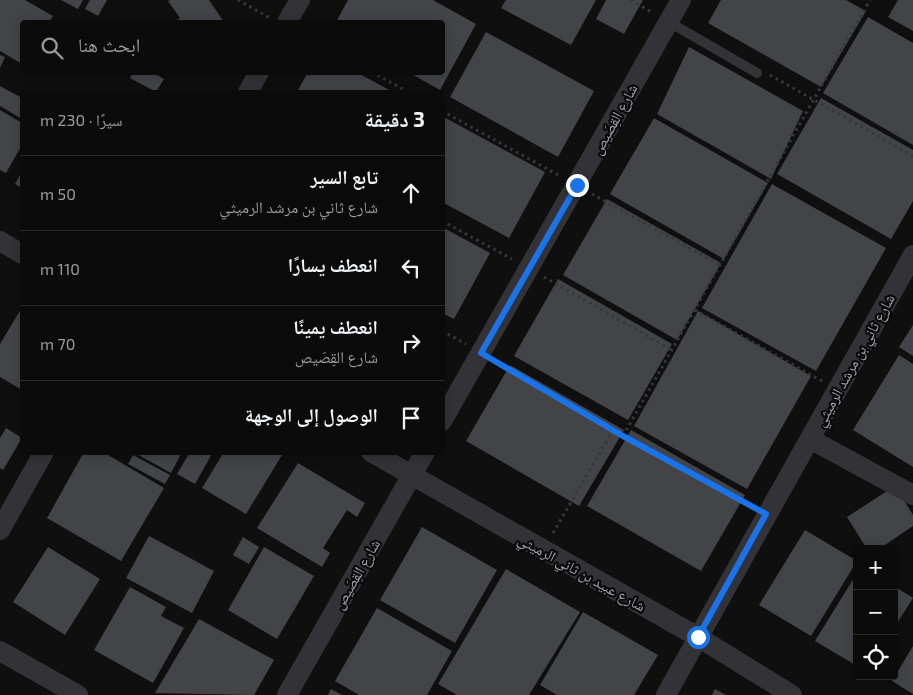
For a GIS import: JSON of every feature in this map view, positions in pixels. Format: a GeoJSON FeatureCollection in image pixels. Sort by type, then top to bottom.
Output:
{"type":"FeatureCollection","features":[{"type":"Feature","properties":{"kind":"street"},"geometry":{"type":"LineString","coordinates":[[288,20],[300,0]]}},
{"type":"Feature","properties":{"kind":"street","name":"شارع القِصَيص"},"geometry":{"type":"LineString","coordinates":[[445,416],[681,0]]}},
{"type":"Feature","properties":{"kind":"street"},"geometry":{"type":"LineString","coordinates":[[249,90],[257,75]]}},
{"type":"Feature","properties":{"kind":"street"},"geometry":{"type":"LineString","coordinates":[[0,241],[20,253]]}},
{"type":"Feature","properties":{"kind":"street","name":"شارع ثاني بن مرشد الرميثي"},"geometry":{"type":"LineString","coordinates":[[666,695],[913,255]]}},
{"type":"Feature","properties":{"kind":"street","name":"شارع ثاني بن مرشد الرميثي"},"geometry":{"type":"LineString","coordinates":[[810,439],[913,495]]}},
{"type":"Feature","properties":{"kind":"street"},"geometry":{"type":"LineString","coordinates":[[0,530],[42,455]]}},
{"type":"Feature","properties":{"kind":"street","name":"شارع عبيد بن ثاني الرميثي"},"geometry":{"type":"LineString","coordinates":[[375,455],[698,637],[792,695]]}},
{"type":"Feature","properties":{"kind":"street","name":"شارع القِصَيص"},"geometry":{"type":"LineString","coordinates":[[287,695],[423,455]]}},
{"type":"Feature","properties":{"kind":"street"},"geometry":{"type":"LineString","coordinates":[[0,651],[78,695]]}},
{"type":"Feature","properties":{"kind":"lane"},"geometry":{"type":"LineString","coordinates":[[669,22],[757,73]]}},
{"type":"Feature","properties":{"kind":"path"},"geometry":{"type":"LineString","coordinates":[[238,0],[274,20]]}},
{"type":"Feature","properties":{"kind":"path"},"geometry":{"type":"LineString","coordinates":[[631,0],[669,22]]}},
{"type":"Feature","properties":{"kind":"path"},"geometry":{"type":"LineString","coordinates":[[623,436],[870,0]]}},
{"type":"Feature","properties":{"kind":"path"},"geometry":{"type":"LineString","coordinates":[[757,73],[759,68],[913,156]]}},
{"type":"Feature","properties":{"kind":"path"},"geometry":{"type":"LineString","coordinates":[[377,75],[404,90]]}},
{"type":"Feature","properties":{"kind":"path"},"geometry":{"type":"LineString","coordinates":[[445,223],[529,268],[672,350]]}},
{"type":"Feature","properties":{"kind":"path"},"geometry":{"type":"LineString","coordinates":[[694,310],[838,390]]}},
{"type":"Feature","properties":{"kind":"path"},"geometry":{"type":"LineString","coordinates":[[445,333],[623,436],[766,514]]}},
{"type":"Feature","properties":{"kind":"path"},"geometry":{"type":"LineString","coordinates":[[544,550],[613,430]]}},
{"type":"Feature","properties":{"kind":"building"},"geometry":{"type":"Polygon","coordinates":[[[0,0],[25,0],[53,16],[50,20],[20,20],[20,63],[0,51],[0,0]]]}},
{"type":"Feature","properties":{"kind":"building"},"geometry":{"type":"Polygon","coordinates":[[[61,0],[83,0],[78,9],[61,0]]]}},
{"type":"Feature","properties":{"kind":"building"},"geometry":{"type":"Polygon","coordinates":[[[90,0],[107,0],[98,16],[85,9],[90,0]]]}},
{"type":"Feature","properties":{"kind":"building"},"geometry":{"type":"Polygon","coordinates":[[[209,0],[223,20],[177,20],[180,18],[168,1],[209,0]]]}},
{"type":"Feature","properties":{"kind":"building"},"geometry":{"type":"Polygon","coordinates":[[[348,0],[433,0],[476,24],[440,90],[413,75],[445,75],[445,20],[337,20],[348,0]]]}},
{"type":"Feature","properties":{"kind":"building"},"geometry":{"type":"Polygon","coordinates":[[[506,0],[596,0],[571,45],[501,8],[506,0]]]}},
{"type":"Feature","properties":{"kind":"building"},"geometry":{"type":"Polygon","coordinates":[[[606,0],[643,0],[624,34],[596,19],[606,0]]]}},
{"type":"Feature","properties":{"kind":"building"},"geometry":{"type":"Polygon","coordinates":[[[721,0],[846,0],[866,11],[821,87],[708,23],[721,0]]]}},
{"type":"Feature","properties":{"kind":"building"},"geometry":{"type":"Polygon","coordinates":[[[898,0],[913,0],[913,31],[888,17],[898,0]]]}},
{"type":"Feature","properties":{"kind":"building"},"geometry":{"type":"Polygon","coordinates":[[[868,17],[913,43],[913,145],[823,93],[868,17]]]}},
{"type":"Feature","properties":{"kind":"building"},"geometry":{"type":"Polygon","coordinates":[[[486,32],[594,91],[558,157],[450,97],[486,32]]]}},
{"type":"Feature","properties":{"kind":"building"},"geometry":{"type":"Polygon","coordinates":[[[689,47],[803,111],[771,179],[657,114],[689,47]]]}},
{"type":"Feature","properties":{"kind":"building"},"geometry":{"type":"Polygon","coordinates":[[[0,55],[5,57],[0,68],[0,55]]]}},
{"type":"Feature","properties":{"kind":"building"},"geometry":{"type":"Polygon","coordinates":[[[132,75],[157,75],[164,79],[157,90],[152,90],[130,78],[132,75]]]}},
{"type":"Feature","properties":{"kind":"building"},"geometry":{"type":"Polygon","coordinates":[[[306,75],[362,75],[389,90],[298,90],[306,75]]]}},
{"type":"Feature","properties":{"kind":"building"},"geometry":{"type":"Polygon","coordinates":[[[0,86],[20,97],[20,118],[0,106],[0,86]]]}},
{"type":"Feature","properties":{"kind":"building"},"geometry":{"type":"Polygon","coordinates":[[[821,98],[913,150],[913,201],[891,239],[777,174],[821,98]]]}},
{"type":"Feature","properties":{"kind":"building"},"geometry":{"type":"Polygon","coordinates":[[[0,110],[20,122],[20,148],[6,173],[0,170],[0,110]]]}},
{"type":"Feature","properties":{"kind":"building"},"geometry":{"type":"Polygon","coordinates":[[[445,118],[545,172],[509,238],[445,204],[445,118]]]}},
{"type":"Feature","properties":{"kind":"building"},"geometry":{"type":"Polygon","coordinates":[[[654,118],[768,183],[724,259],[610,194],[654,118]]]}},
{"type":"Feature","properties":{"kind":"building"},"geometry":{"type":"Polygon","coordinates":[[[20,175],[20,187],[15,184],[20,175]]]}},
{"type":"Feature","properties":{"kind":"building"},"geometry":{"type":"Polygon","coordinates":[[[772,184],[886,248],[816,371],[702,308],[772,184]]]}},
{"type":"Feature","properties":{"kind":"building"},"geometry":{"type":"Polygon","coordinates":[[[607,199],[721,263],[677,340],[563,275],[607,199]]]}},
{"type":"Feature","properties":{"kind":"building"},"geometry":{"type":"Polygon","coordinates":[[[445,229],[490,253],[454,319],[445,314],[445,229]]]}},
{"type":"Feature","properties":{"kind":"building"},"geometry":{"type":"Polygon","coordinates":[[[558,279],[672,344],[628,420],[514,356],[558,279]]]}},
{"type":"Feature","properties":{"kind":"building"},"geometry":{"type":"Polygon","coordinates":[[[20,311],[20,389],[0,377],[0,344],[20,311]]]}},
{"type":"Feature","properties":{"kind":"building"},"geometry":{"type":"Polygon","coordinates":[[[698,311],[811,376],[747,489],[634,426],[698,311]]]}},
{"type":"Feature","properties":{"kind":"building"},"geometry":{"type":"Polygon","coordinates":[[[913,325],[913,356],[899,347],[913,325]]]}},
{"type":"Feature","properties":{"kind":"building"},"geometry":{"type":"Polygon","coordinates":[[[899,355],[913,364],[913,467],[853,430],[899,355]]]}},
{"type":"Feature","properties":{"kind":"building"},"geometry":{"type":"Polygon","coordinates":[[[510,365],[624,430],[579,506],[466,441],[510,365]]]}},
{"type":"Feature","properties":{"kind":"building"},"geometry":{"type":"Polygon","coordinates":[[[6,428],[20,437],[20,441],[3,470],[0,468],[0,438],[6,428]]]}},
{"type":"Feature","properties":{"kind":"building"},"geometry":{"type":"Polygon","coordinates":[[[631,430],[745,495],[701,571],[587,506],[631,430]]]}},
{"type":"Feature","properties":{"kind":"building"},"geometry":{"type":"Polygon","coordinates":[[[82,455],[108,455],[164,488],[121,561],[47,518],[82,455]]]}},
{"type":"Feature","properties":{"kind":"building"},"geometry":{"type":"Polygon","coordinates":[[[133,455],[170,475],[165,484],[128,464],[133,455]]]}},
{"type":"Feature","properties":{"kind":"building"},"geometry":{"type":"Polygon","coordinates":[[[138,455],[180,455],[171,473],[138,455]]]}},
{"type":"Feature","properties":{"kind":"building"},"geometry":{"type":"Polygon","coordinates":[[[188,455],[211,455],[195,484],[177,474],[188,455]]]}},
{"type":"Feature","properties":{"kind":"building"},"geometry":{"type":"Polygon","coordinates":[[[222,455],[282,455],[246,514],[202,488],[222,455]]]}},
{"type":"Feature","properties":{"kind":"building"},"geometry":{"type":"Polygon","coordinates":[[[298,463],[365,503],[357,517],[347,510],[323,548],[330,553],[322,567],[257,528],[298,463]]]}},
{"type":"Feature","properties":{"kind":"building"},"geometry":{"type":"Polygon","coordinates":[[[895,486],[913,515],[913,526],[885,545],[864,545],[847,517],[895,486]]]}},
{"type":"Feature","properties":{"kind":"building"},"geometry":{"type":"Polygon","coordinates":[[[422,527],[497,570],[455,643],[380,600],[422,527]]]}},
{"type":"Feature","properties":{"kind":"building"},"geometry":{"type":"Polygon","coordinates":[[[805,530],[853,559],[853,568],[811,636],[759,605],[805,530]]]}},
{"type":"Feature","properties":{"kind":"building"},"geometry":{"type":"Polygon","coordinates":[[[149,536],[214,571],[192,613],[126,578],[149,536]]]}},
{"type":"Feature","properties":{"kind":"building"},"geometry":{"type":"Polygon","coordinates":[[[243,537],[259,547],[249,564],[233,555],[243,537]]]}},
{"type":"Feature","properties":{"kind":"building"},"geometry":{"type":"Polygon","coordinates":[[[48,547],[100,579],[65,635],[13,602],[48,547]]]}},
{"type":"Feature","properties":{"kind":"building"},"geometry":{"type":"Polygon","coordinates":[[[264,547],[314,576],[277,639],[228,610],[264,547]]]}},
{"type":"Feature","properties":{"kind":"building"},"geometry":{"type":"Polygon","coordinates":[[[506,569],[580,612],[529,695],[457,695],[438,684],[506,569]]]}},
{"type":"Feature","properties":{"kind":"building"},"geometry":{"type":"Polygon","coordinates":[[[853,579],[853,664],[815,641],[853,579]]]}},
{"type":"Feature","properties":{"kind":"building"},"geometry":{"type":"Polygon","coordinates":[[[130,587],[166,607],[161,616],[184,628],[153,683],[94,650],[130,587]]]}},
{"type":"Feature","properties":{"kind":"building"},"geometry":{"type":"Polygon","coordinates":[[[898,589],[913,598],[898,622],[898,589]]]}},
{"type":"Feature","properties":{"kind":"building"},"geometry":{"type":"Polygon","coordinates":[[[377,608],[452,651],[427,695],[359,695],[335,681],[377,608]]]}},
{"type":"Feature","properties":{"kind":"building"},"geometry":{"type":"Polygon","coordinates":[[[583,612],[658,655],[634,695],[557,695],[540,685],[583,612]]]}},
{"type":"Feature","properties":{"kind":"building"},"geometry":{"type":"Polygon","coordinates":[[[199,619],[274,660],[254,695],[155,693],[199,619]]]}},
{"type":"Feature","properties":{"kind":"building"},"geometry":{"type":"Polygon","coordinates":[[[913,646],[913,694],[892,681],[898,680],[898,671],[913,646]]]}},
{"type":"Feature","properties":{"kind":"building"},"geometry":{"type":"Polygon","coordinates":[[[331,689],[342,695],[328,695],[331,689]]]}},
{"type":"Feature","properties":{"kind":"building"},"geometry":{"type":"Polygon","coordinates":[[[715,689],[726,695],[712,695],[715,689]]]}},
{"type":"Feature","properties":{"kind":"route"},"geometry":{"type":"LineString","coordinates":[[577,185],[481,353],[623,436],[766,514],[698,637]]}}]}
